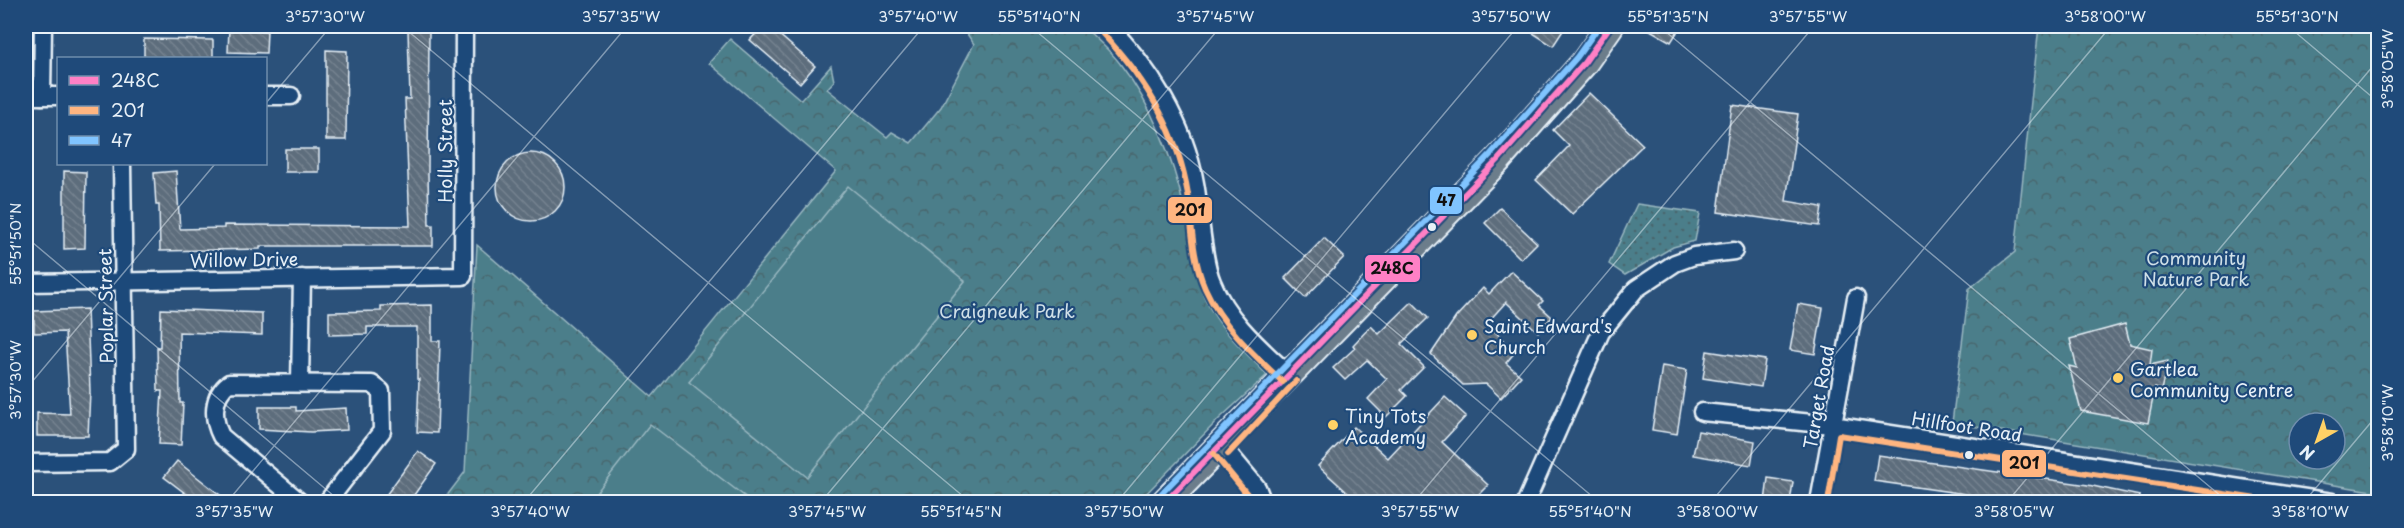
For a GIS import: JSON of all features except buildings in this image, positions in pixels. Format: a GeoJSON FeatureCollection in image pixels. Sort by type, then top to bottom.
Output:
{"type":"FeatureCollection","features":[{"type":"Feature","properties":{"kind":"main road"},"geometry":{"type":"LineString","coordinates":[[1165,502],[1221,448],[1498,160],[1584,63],[1610,26]]}},
{"type":"Feature","properties":{"kind":"street"},"geometry":{"type":"LineString","coordinates":[[42,96],[43,26]]}},
{"type":"Feature","properties":{"kind":"street","name":"Holly Street"},"geometry":{"type":"LineString","coordinates":[[463,276],[464,26]]}},
{"type":"Feature","properties":{"kind":"street"},"geometry":{"type":"LineString","coordinates":[[1108,26],[1127,45],[1156,87],[1178,130],[1195,179],[1211,280],[1232,319],[1289,375]]}},
{"type":"Feature","properties":{"kind":"street"},"geometry":{"type":"LineString","coordinates":[[267,96],[291,96]]}},
{"type":"Feature","properties":{"kind":"street","name":"Poplar Street"},"geometry":{"type":"LineString","coordinates":[[26,463],[110,462],[126,449],[122,165]]}},
{"type":"Feature","properties":{"kind":"street"},"geometry":{"type":"LineString","coordinates":[[1526,502],[1601,332],[1636,289],[1675,263],[1694,256],[1734,251]]}},
{"type":"Feature","properties":{"kind":"street","name":"Willow Drive"},"geometry":{"type":"LineString","coordinates":[[26,282],[463,276]]}},
{"type":"Feature","properties":{"kind":"street"},"geometry":{"type":"LineString","coordinates":[[300,382],[302,278]]}},
{"type":"Feature","properties":{"kind":"street","name":"Target Road"},"geometry":{"type":"LineString","coordinates":[[1819,502],[1856,298]]}},
{"type":"Feature","properties":{"kind":"street"},"geometry":{"type":"LineString","coordinates":[[300,502],[221,436],[215,424],[215,404],[221,389],[230,383],[372,384],[381,391],[382,431],[327,502]]}},
{"type":"Feature","properties":{"kind":"street","name":"Hillfoot Road"},"geometry":{"type":"LineString","coordinates":[[1702,412],[1832,425],[2332,502]]}},
{"type":"Feature","properties":{"kind":"street"},"geometry":{"type":"LineString","coordinates":[[1221,448],[1255,489],[1260,502]]}},
{"type":"Feature","properties":{"kind":"green space","name":"Craigneuk Park"},"geometry":{"type":"Polygon","coordinates":[[[953,26],[1083,26],[1113,55],[1152,115],[1174,170],[1184,208],[1192,255],[1206,301],[1226,332],[1267,375],[1219,419],[1138,502],[442,502],[465,472],[477,245],[652,397],[836,171],[709,63],[730,39],[801,100],[831,66],[834,81],[827,89],[887,137],[892,132],[911,143],[941,107],[974,44],[965,31],[953,26]]]}},
{"type":"Feature","properties":{"kind":"green space","name":"Community Nature Park"},"geometry":{"type":"Polygon","coordinates":[[[2039,26],[2378,26],[2378,492],[1952,423],[1969,289],[2015,252],[2039,26]]]}},
{"type":"Feature","properties":{"kind":"green space"},"geometry":{"type":"Polygon","coordinates":[[[848,186],[965,281],[807,477],[689,382],[848,186]]]}},
{"type":"Feature","properties":{"kind":"green space"},"geometry":{"type":"Polygon","coordinates":[[[1637,204],[1700,213],[1695,241],[1673,247],[1625,275],[1609,264],[1637,204]]]}},
{"type":"Feature","properties":{"kind":"green space"},"geometry":{"type":"Polygon","coordinates":[[[650,424],[752,502],[589,502],[650,424]]]}},
{"type":"Feature","properties":{"kind":"transit line","name":"47"},"geometry":{"type":"LineString","coordinates":[[1159,496],[1491,154],[1577,57],[1599,26]]}},
{"type":"Feature","properties":{"kind":"transit line","name":"248C"},"geometry":{"type":"LineString","coordinates":[[1165,502],[1498,160],[1584,63],[1610,26]]}},
{"type":"Feature","properties":{"kind":"transit line","name":"201"},"geometry":{"type":"LineString","coordinates":[[1101,32],[1132,68],[1168,127],[1188,194],[1197,265],[1212,302],[1239,339],[1283,382]]}},
{"type":"Feature","properties":{"kind":"transit line","name":"201"},"geometry":{"type":"LineString","coordinates":[[1228,454],[1296,381]]}},
{"type":"Feature","properties":{"kind":"transit line","name":"201"},"geometry":{"type":"LineString","coordinates":[[1828,502],[1839,435],[2276,502]]}},
{"type":"Feature","properties":{"kind":"transit line","name":"201"},"geometry":{"type":"LineString","coordinates":[[1214,454],[1251,502]]}},
{"type":"Feature","properties":{"kind":"place","name":"Saint Edward's Church"},"geometry":{"type":"Point","coordinates":[1472,335]}},
{"type":"Feature","properties":{"kind":"place","name":"Gartlea Community Centre"},"geometry":{"type":"Point","coordinates":[2118,378]}},
{"type":"Feature","properties":{"kind":"place","name":"Tiny Tots Academy"},"geometry":{"type":"Point","coordinates":[1333,425]}}]}
